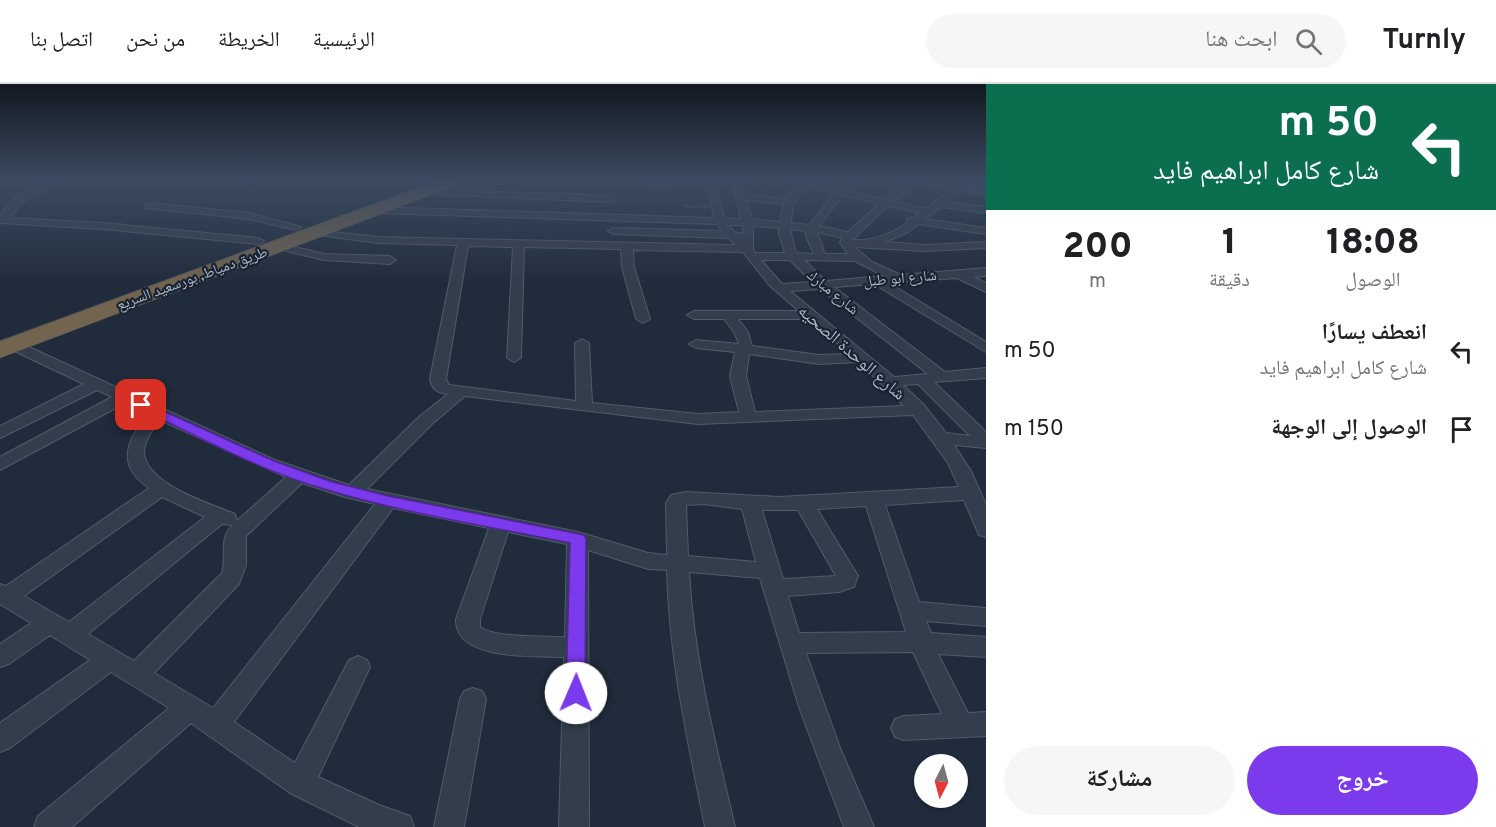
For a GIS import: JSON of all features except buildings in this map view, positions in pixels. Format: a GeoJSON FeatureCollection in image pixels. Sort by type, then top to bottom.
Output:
{"type":"FeatureCollection","features":[{"type":"Feature","properties":{"kind":"highway","name":"طريق دمياط, بورسعيد السريع"},"geometry":{"type":"LineString","coordinates":[[4,342],[343,216]]}},
{"type":"Feature","properties":{"kind":"highway","name":"طريق دمياط, بورسعيد السريع"},"geometry":{"type":"LineString","coordinates":[[307,229],[355,216]]}},
{"type":"Feature","properties":{"kind":"street"},"geometry":{"type":"LineString","coordinates":[[246,216],[368,239],[463,242],[489,228]]}},
{"type":"Feature","properties":{"kind":"street"},"geometry":{"type":"LineString","coordinates":[[411,216],[489,228],[674,216]]}},
{"type":"Feature","properties":{"kind":"street","name":"شارع الوحدة الصحيه"},"geometry":{"type":"LineString","coordinates":[[719,216],[730,234],[749,247],[779,288],[890,382],[919,410],[941,438],[972,493],[986,530]]}},
{"type":"Feature","properties":{"kind":"street"},"geometry":{"type":"LineString","coordinates":[[724,216],[747,222],[812,228],[867,245],[946,248],[986,246]]}},
{"type":"Feature","properties":{"kind":"street"},"geometry":{"type":"LineString","coordinates":[[747,216],[749,247]]}},
{"type":"Feature","properties":{"kind":"street","name":"شارع مبارك"},"geometry":{"type":"LineString","coordinates":[[786,216],[784,224],[787,246],[792,256],[823,285],[942,377]]}},
{"type":"Feature","properties":{"kind":"street"},"geometry":{"type":"LineString","coordinates":[[821,257],[811,236],[812,228],[822,216]]}},
{"type":"Feature","properties":{"kind":"street"},"geometry":{"type":"LineString","coordinates":[[847,240],[871,216]]}},
{"type":"Feature","properties":{"kind":"street"},"geometry":{"type":"LineString","coordinates":[[894,216],[915,221],[986,231]]}},
{"type":"Feature","properties":{"kind":"street"},"geometry":{"type":"LineString","coordinates":[[867,245],[895,235],[922,216]]}},
{"type":"Feature","properties":{"kind":"street"},"geometry":{"type":"LineString","coordinates":[[612,218],[613,231],[630,275],[643,319]]}},
{"type":"Feature","properties":{"kind":"street"},"geometry":{"type":"LineString","coordinates":[[2,221],[103,226],[268,244],[324,257],[390,260]]}},
{"type":"Feature","properties":{"kind":"street"},"geometry":{"type":"LineString","coordinates":[[489,228],[519,243],[690,248],[749,247],[792,256],[856,258],[869,266],[903,278]]}},
{"type":"Feature","properties":{"kind":"street"},"geometry":{"type":"LineString","coordinates":[[613,231],[730,234]]}},
{"type":"Feature","properties":{"kind":"street"},"geometry":{"type":"LineString","coordinates":[[684,233],[690,248]]}},
{"type":"Feature","properties":{"kind":"street"},"geometry":{"type":"LineString","coordinates":[[895,235],[946,248]]}},
{"type":"Feature","properties":{"kind":"street"},"geometry":{"type":"LineString","coordinates":[[847,240],[856,258]]}},
{"type":"Feature","properties":{"kind":"street"},"geometry":{"type":"LineString","coordinates":[[463,242],[438,379],[444,389],[667,417],[749,417],[919,410]]}},
{"type":"Feature","properties":{"kind":"street"},"geometry":{"type":"LineString","coordinates":[[514,358],[519,243]]}},
{"type":"Feature","properties":{"kind":"street","name":"شارع ابو طبل"},"geometry":{"type":"LineString","coordinates":[[779,288],[986,272]]}},
{"type":"Feature","properties":{"kind":"street"},"geometry":{"type":"LineString","coordinates":[[959,274],[986,288]]}},
{"type":"Feature","properties":{"kind":"street"},"geometry":{"type":"LineString","coordinates":[[875,280],[986,348]]}},
{"type":"Feature","properties":{"kind":"street"},"geometry":{"type":"LineString","coordinates":[[694,315],[810,315]]}},
{"type":"Feature","properties":{"kind":"street"},"geometry":{"type":"LineString","coordinates":[[728,315],[744,338],[745,348],[738,363],[739,380],[742,398],[749,417]]}},
{"type":"Feature","properties":{"kind":"street"},"geometry":{"type":"LineString","coordinates":[[4,342],[299,476],[352,493],[578,539],[634,558],[772,580],[840,584],[846,581],[847,576],[803,502]]}},
{"type":"Feature","properties":{"kind":"street"},"geometry":{"type":"LineString","coordinates":[[582,343],[584,406]]}},
{"type":"Feature","properties":{"kind":"street"},"geometry":{"type":"LineString","coordinates":[[696,344],[745,348],[813,360],[860,357]]}},
{"type":"Feature","properties":{"kind":"street"},"geometry":{"type":"LineString","coordinates":[[890,382],[983,375]]}},
{"type":"Feature","properties":{"kind":"street"},"geometry":{"type":"LineString","coordinates":[[922,379],[986,442]]}},
{"type":"Feature","properties":{"kind":"street"},"geometry":{"type":"LineString","coordinates":[[0,433],[97,384]]}},
{"type":"Feature","properties":{"kind":"street"},"geometry":{"type":"LineString","coordinates":[[352,493],[426,420],[461,392]]}},
{"type":"Feature","properties":{"kind":"street"},"geometry":{"type":"LineString","coordinates":[[0,464],[125,397]]}},
{"type":"Feature","properties":{"kind":"street"},"geometry":{"type":"LineString","coordinates":[[158,412],[138,435],[134,447],[134,459],[139,470],[148,480],[162,488],[243,525]]}},
{"type":"Feature","properties":{"kind":"street"},"geometry":{"type":"LineString","coordinates":[[24,421],[51,436]]}},
{"type":"Feature","properties":{"kind":"street"},"geometry":{"type":"LineString","coordinates":[[941,438],[986,442]]}},
{"type":"Feature","properties":{"kind":"street"},"geometry":{"type":"LineString","coordinates":[[136,675],[231,578],[236,568],[237,558],[233,542],[236,533],[299,476]]}},
{"type":"Feature","properties":{"kind":"street"},"geometry":{"type":"LineString","coordinates":[[162,488],[3,595],[190,707],[300,783],[380,824]]}},
{"type":"Feature","properties":{"kind":"street"},"geometry":{"type":"LineString","coordinates":[[720,827],[687,680],[680,618],[676,503],[678,500],[690,497],[750,503],[803,502],[972,493]]}},
{"type":"Feature","properties":{"kind":"street"},"geometry":{"type":"LineString","coordinates":[[873,499],[922,642],[973,724],[904,728]]}},
{"type":"Feature","properties":{"kind":"street"},"geometry":{"type":"LineString","coordinates":[[216,724],[388,501]]}},
{"type":"Feature","properties":{"kind":"street"},"geometry":{"type":"LineString","coordinates":[[750,503],[790,643],[834,772],[859,827]]}},
{"type":"Feature","properties":{"kind":"street"},"geometry":{"type":"LineString","coordinates":[[0,657],[59,629],[220,515]]}},
{"type":"Feature","properties":{"kind":"street"},"geometry":{"type":"LineString","coordinates":[[501,524],[468,619],[467,626],[470,633],[486,640],[576,648]]}},
{"type":"Feature","properties":{"kind":"street"},"geometry":{"type":"LineString","coordinates":[[574,827],[578,539]]}},
{"type":"Feature","properties":{"kind":"street"},"geometry":{"type":"LineString","coordinates":[[910,610],[986,616]]}},
{"type":"Feature","properties":{"kind":"street"},"geometry":{"type":"LineString","coordinates":[[790,643],[922,642],[986,647]]}},
{"type":"Feature","properties":{"kind":"street"},"geometry":{"type":"LineString","coordinates":[[0,739],[110,659]]}},
{"type":"Feature","properties":{"kind":"street"},"geometry":{"type":"LineString","coordinates":[[300,783],[358,667]]}},
{"type":"Feature","properties":{"kind":"street"},"geometry":{"type":"LineString","coordinates":[[449,827],[473,699]]}},
{"type":"Feature","properties":{"kind":"street"},"geometry":{"type":"LineString","coordinates":[[49,827],[190,707]]}},
{"type":"Feature","properties":{"kind":"route"},"geometry":{"type":"LineString","coordinates":[[141,405],[269,464],[325,485],[388,501],[578,539],[576,693]]}}]}
